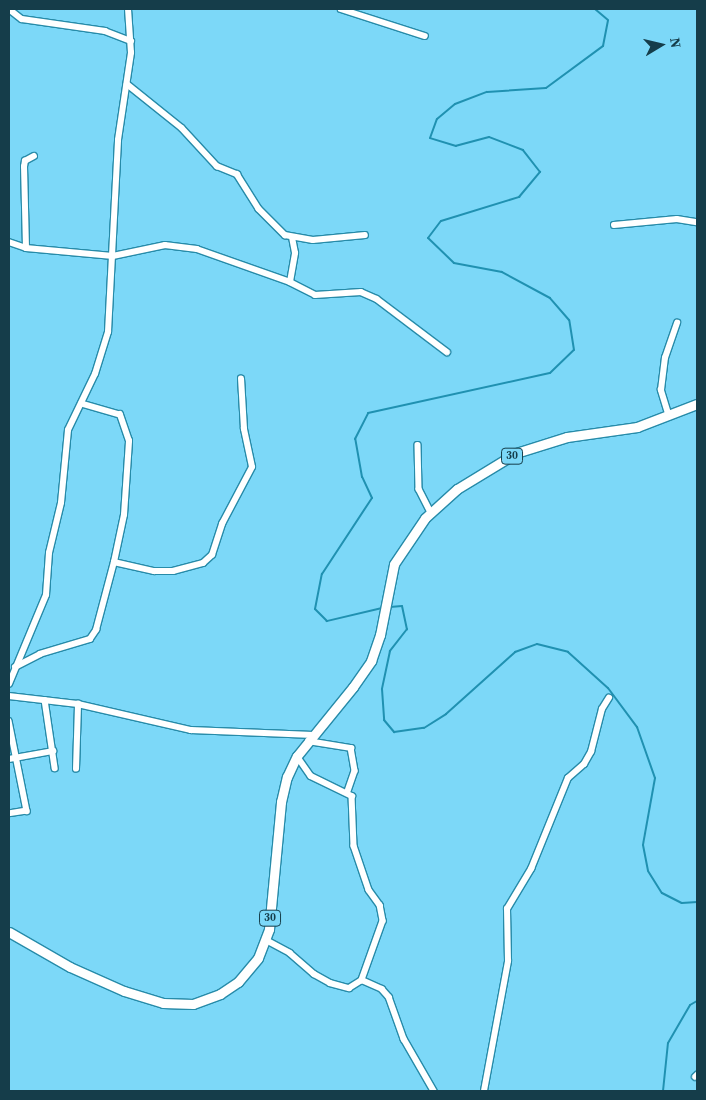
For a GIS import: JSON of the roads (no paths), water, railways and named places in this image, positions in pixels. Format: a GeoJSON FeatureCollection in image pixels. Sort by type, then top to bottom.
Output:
{"type":"FeatureCollection","features":[{"type":"Feature","properties":{"kind":"highway","name":"30"},"geometry":{"type":"LineString","coordinates":[[10,935],[70,967],[124,991],[174,1005],[202,1001],[233,985],[258,958],[266,940],[282,793],[297,756],[368,666],[383,624],[386,594],[394,564],[431,513],[478,474],[542,442],[637,427],[669,417],[697,404]]}},
{"type":"Feature","properties":{"kind":"street"},"geometry":{"type":"LineString","coordinates":[[9,9],[22,19],[105,31],[131,41]]}},
{"type":"Feature","properties":{"kind":"street"},"geometry":{"type":"LineString","coordinates":[[9,684],[46,595],[49,552],[61,503],[65,444],[82,404],[108,332],[114,256],[118,140],[127,84],[131,41],[128,9]]}},
{"type":"Feature","properties":{"kind":"street"},"geometry":{"type":"LineString","coordinates":[[341,9],[425,36]]}},
{"type":"Feature","properties":{"kind":"street"},"geometry":{"type":"LineString","coordinates":[[127,84],[182,128],[217,166],[237,174],[259,209],[278,230],[292,238],[313,240],[365,235]]}},
{"type":"Feature","properties":{"kind":"street"},"geometry":{"type":"LineString","coordinates":[[26,248],[24,167],[25,161],[34,156]]}},
{"type":"Feature","properties":{"kind":"street"},"geometry":{"type":"LineString","coordinates":[[614,224],[678,219],[697,222]]}},
{"type":"Feature","properties":{"kind":"street"},"geometry":{"type":"LineString","coordinates":[[290,282],[295,253],[292,238]]}},
{"type":"Feature","properties":{"kind":"street"},"geometry":{"type":"LineString","coordinates":[[9,242],[26,248],[114,256],[176,246],[197,249],[290,282],[320,296],[355,290],[377,299],[447,352]]}},
{"type":"Feature","properties":{"kind":"street"},"geometry":{"type":"LineString","coordinates":[[669,417],[661,390],[665,358],[676,323]]}},
{"type":"Feature","properties":{"kind":"street"},"geometry":{"type":"LineString","coordinates":[[114,562],[154,571],[172,571],[203,563],[215,551],[222,524],[252,467],[244,429],[241,379]]}},
{"type":"Feature","properties":{"kind":"street"},"geometry":{"type":"LineString","coordinates":[[15,667],[40,654],[90,640],[96,630],[114,562],[124,515],[129,442],[120,414],[82,404]]}},
{"type":"Feature","properties":{"kind":"street"},"geometry":{"type":"LineString","coordinates":[[418,445],[420,489],[431,513]]}},
{"type":"Feature","properties":{"kind":"street"},"geometry":{"type":"LineString","coordinates":[[9,696],[78,704],[191,730],[311,738],[351,748],[355,771],[348,791]]}},
{"type":"Feature","properties":{"kind":"street"},"geometry":{"type":"LineString","coordinates":[[484,1091],[508,961],[507,910],[531,869],[568,778],[584,764],[591,752],[602,710],[609,698]]}},
{"type":"Feature","properties":{"kind":"street"},"geometry":{"type":"LineString","coordinates":[[46,700],[55,768]]}},
{"type":"Feature","properties":{"kind":"street"},"geometry":{"type":"LineString","coordinates":[[76,769],[78,704]]}},
{"type":"Feature","properties":{"kind":"street"},"geometry":{"type":"LineString","coordinates":[[9,721],[12,758],[27,811],[9,814]]}},
{"type":"Feature","properties":{"kind":"street"},"geometry":{"type":"LineString","coordinates":[[12,758],[53,751]]}},
{"type":"Feature","properties":{"kind":"street"},"geometry":{"type":"LineString","coordinates":[[266,940],[290,953],[330,983],[349,988],[362,980],[380,934],[382,917],[354,846],[354,803],[348,791],[311,776],[297,756]]}},
{"type":"Feature","properties":{"kind":"street"},"geometry":{"type":"LineString","coordinates":[[362,980],[382,989],[389,996],[404,1039],[434,1091]]}},
{"type":"Feature","properties":{"kind":"waterway"},"geometry":{"type":"LineString","coordinates":[[382,608],[327,621],[315,609],[322,574],[372,498],[362,477],[355,439],[368,413],[550,373],[574,350],[569,320],[550,298],[502,272],[454,263],[428,238],[441,221],[519,197],[540,172],[523,150],[489,137],[456,146],[430,138],[437,119],[455,104],[487,92],[546,88],[603,46],[608,20],[595,9]]}},
{"type":"Feature","properties":{"kind":"waterway"},"geometry":{"type":"LineString","coordinates":[[390,607],[402,606],[407,629],[390,651],[382,689],[384,720],[394,732],[424,728],[446,714],[515,652],[537,644],[568,652],[608,688],[637,727],[655,778],[643,845],[648,871],[662,893],[682,903],[697,902]]}},
{"type":"Feature","properties":{"kind":"waterway"},"geometry":{"type":"LineString","coordinates":[[663,1091],[668,1043],[690,1005],[697,1001]]}}]}
